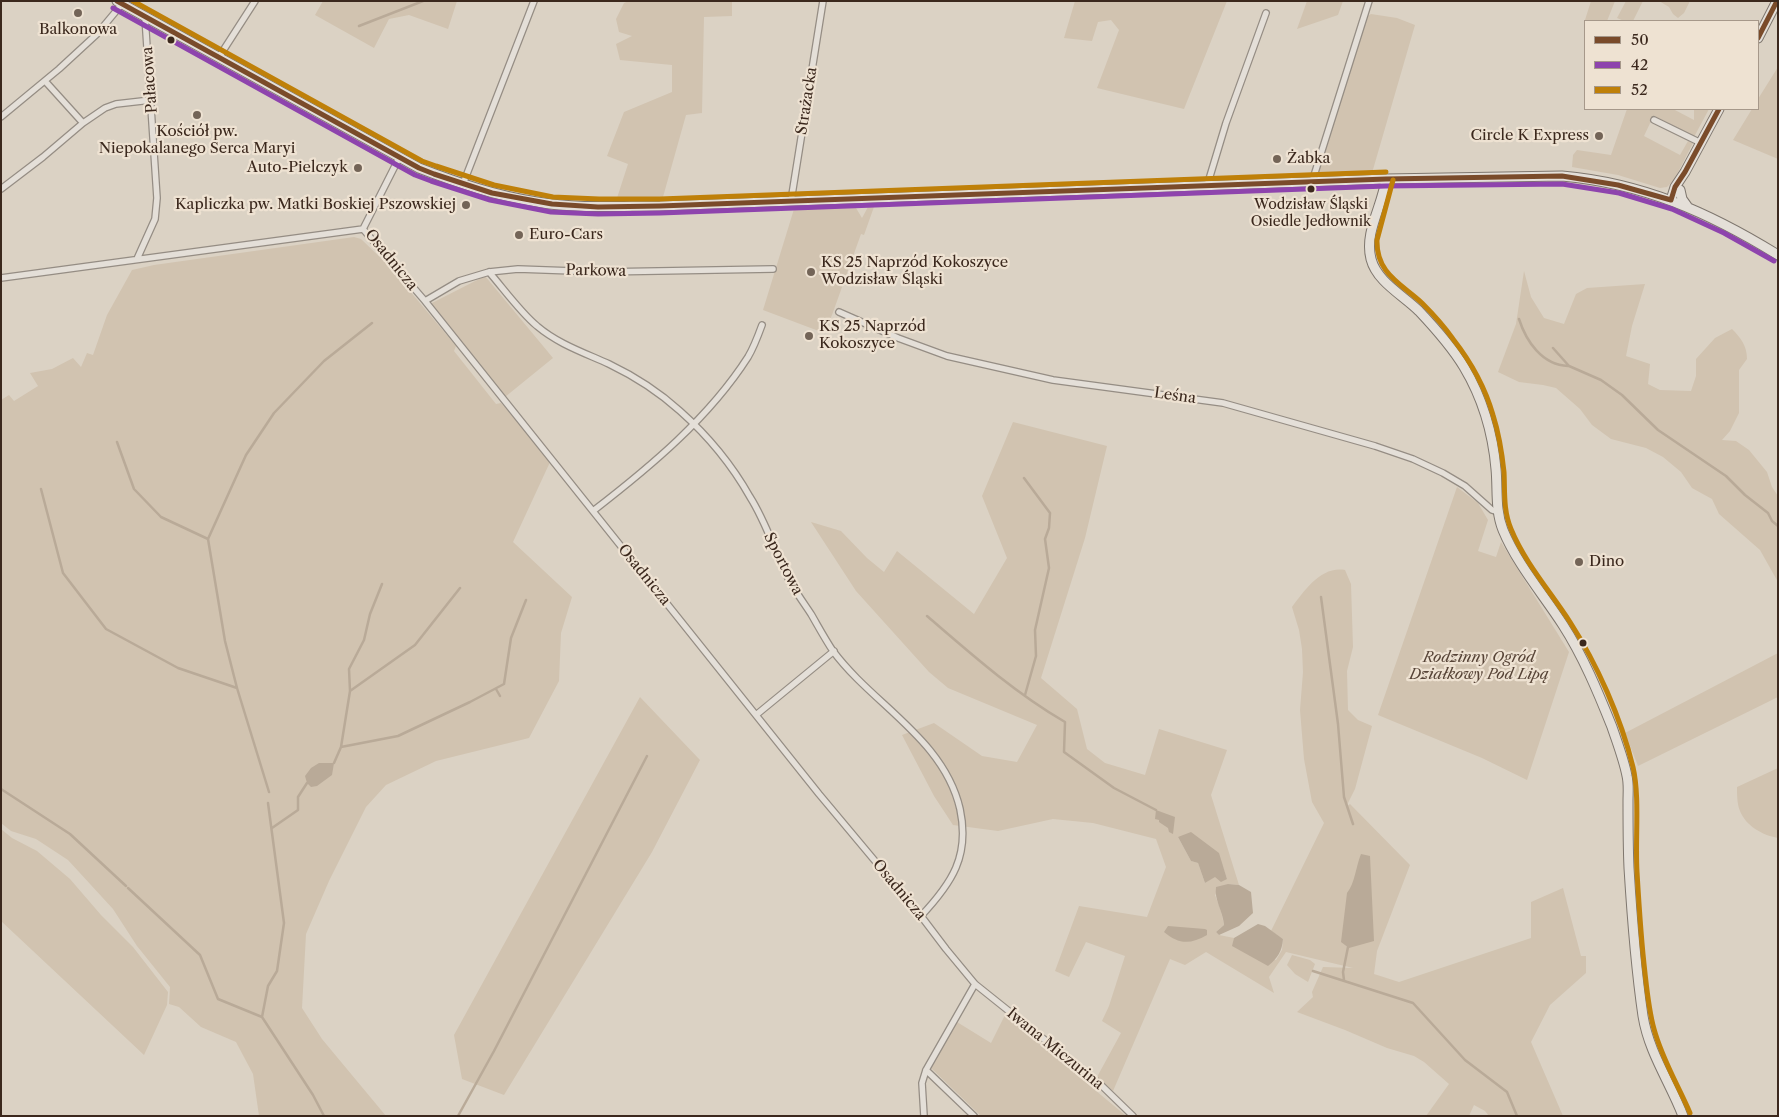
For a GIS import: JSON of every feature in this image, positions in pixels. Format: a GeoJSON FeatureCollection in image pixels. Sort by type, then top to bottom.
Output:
{"type":"FeatureCollection","features":[{"type":"Feature","properties":{"kind":"main road"},"geometry":{"type":"LineString","coordinates":[[119,2],[419,168],[498,195],[538,202],[566,205],[660,206],[1386,179],[1562,176],[1622,185],[1672,200],[1748,236],[1778,255]]}},
{"type":"Feature","properties":{"kind":"main road"},"geometry":{"type":"LineString","coordinates":[[1759,36],[1777,4]]}},
{"type":"Feature","properties":{"kind":"main road"},"geometry":{"type":"LineString","coordinates":[[1672,200],[1685,172],[1719,110]]}},
{"type":"Feature","properties":{"kind":"main road"},"geometry":{"type":"LineString","coordinates":[[1386,179],[1382,202],[1370,240],[1370,255],[1373,265],[1383,279],[1433,326],[1463,366],[1482,404],[1493,446],[1498,512],[1508,542],[1565,627],[1612,728],[1627,777],[1630,878],[1644,1017],[1648,1038],[1656,1060],[1684,1116]]}},
{"type":"Feature","properties":{"kind":"main road"},"geometry":{"type":"LineString","coordinates":[[1652,194],[1677,188]]}},
{"type":"Feature","properties":{"kind":"main road"},"geometry":{"type":"LineString","coordinates":[[1677,188],[1687,206]]}},
{"type":"Feature","properties":{"kind":"street"},"geometry":{"type":"LineString","coordinates":[[219,57],[255,1]]}},
{"type":"Feature","properties":{"kind":"street"},"geometry":{"type":"LineString","coordinates":[[463,184],[534,1]]}},
{"type":"Feature","properties":{"kind":"street","name":"Strażacka"},"geometry":{"type":"LineString","coordinates":[[791,201],[823,1]]}},
{"type":"Feature","properties":{"kind":"street"},"geometry":{"type":"LineString","coordinates":[[1312,182],[1368,1]]}},
{"type":"Feature","properties":{"kind":"street"},"geometry":{"type":"LineString","coordinates":[[1,117],[46,81],[97,34],[119,2]]}},
{"type":"Feature","properties":{"kind":"street"},"geometry":{"type":"LineString","coordinates":[[1207,186],[1226,123],[1266,13]]}},
{"type":"Feature","properties":{"kind":"street","name":"Pałacowa"},"geometry":{"type":"LineString","coordinates":[[137,259],[155,219],[157,198],[145,17]]}},
{"type":"Feature","properties":{"kind":"street"},"geometry":{"type":"LineString","coordinates":[[46,81],[83,123]]}},
{"type":"Feature","properties":{"kind":"street"},"geometry":{"type":"LineString","coordinates":[[1,189],[83,123],[110,106],[151,100]]}},
{"type":"Feature","properties":{"kind":"street"},"geometry":{"type":"LineString","coordinates":[[1654,120],[1701,143]]}},
{"type":"Feature","properties":{"kind":"street","name":"Osadnicza"},"geometry":{"type":"LineString","coordinates":[[399,158],[363,229],[425,301],[819,794],[975,984]]}},
{"type":"Feature","properties":{"kind":"street"},"geometry":{"type":"LineString","coordinates":[[1,278],[363,229]]}},
{"type":"Feature","properties":{"kind":"street","name":"Parkowa"},"geometry":{"type":"LineString","coordinates":[[425,301],[459,281],[489,272],[518,268],[601,272],[774,269]]}},
{"type":"Feature","properties":{"kind":"street","name":"Sportowa"},"geometry":{"type":"LineString","coordinates":[[489,272],[537,326],[561,342],[611,365],[643,383],[680,410],[694,425],[725,459],[751,498],[789,580],[834,652],[938,760],[950,778],[959,807],[963,826],[962,846],[952,879],[939,897],[921,916]]}},
{"type":"Feature","properties":{"kind":"street","name":"Leśna"},"geometry":{"type":"LineString","coordinates":[[839,312],[898,338],[947,356],[1053,380],[1223,403],[1375,446],[1443,472],[1465,486],[1492,510],[1498,512]]}},
{"type":"Feature","properties":{"kind":"street"},"geometry":{"type":"LineString","coordinates":[[593,511],[694,425],[724,391],[739,370],[749,355],[762,325]]}},
{"type":"Feature","properties":{"kind":"street"},"geometry":{"type":"LineString","coordinates":[[756,715],[834,652]]}},
{"type":"Feature","properties":{"kind":"street"},"geometry":{"type":"LineString","coordinates":[[924,1116],[922,1083],[926,1070],[975,984]]}},
{"type":"Feature","properties":{"kind":"street","name":"Iwana Miczurina"},"geometry":{"type":"LineString","coordinates":[[975,984],[1100,1084],[1133,1116]]}},
{"type":"Feature","properties":{"kind":"street"},"geometry":{"type":"LineString","coordinates":[[926,1070],[974,1116]]}},
{"type":"Feature","properties":{"kind":"green space"},"geometry":{"type":"Polygon","coordinates":[[[323,1],[457,1],[448,29],[409,15],[389,19],[374,48],[315,15],[323,1]]]}},
{"type":"Feature","properties":{"kind":"green space"},"geometry":{"type":"Polygon","coordinates":[[[629,1],[732,1],[732,16],[704,17],[702,113],[686,115],[663,197],[617,198],[628,164],[607,156],[624,112],[672,92],[672,65],[620,60],[616,44],[632,36],[619,32],[616,19],[624,3],[629,1]]]}},
{"type":"Feature","properties":{"kind":"green space"},"geometry":{"type":"Polygon","coordinates":[[[1075,1],[1227,1],[1184,109],[1097,88],[1119,30],[1111,20],[1098,22],[1092,41],[1064,38],[1075,1]]]}},
{"type":"Feature","properties":{"kind":"green space"},"geometry":{"type":"Polygon","coordinates":[[[1307,1],[1343,1],[1338,15],[1297,29],[1307,1]]]}},
{"type":"Feature","properties":{"kind":"green space"},"geometry":{"type":"Polygon","coordinates":[[[1591,1],[1615,1],[1607,20],[1585,20],[1591,1]]]}},
{"type":"Feature","properties":{"kind":"green space"},"geometry":{"type":"Polygon","coordinates":[[[1626,1],[1643,1],[1634,20],[1617,18],[1626,1]]]}},
{"type":"Feature","properties":{"kind":"green space"},"geometry":{"type":"Polygon","coordinates":[[[1659,1],[1690,1],[1684,13],[1678,18],[1669,7],[1659,1]]]}},
{"type":"Feature","properties":{"kind":"green space"},"geometry":{"type":"Polygon","coordinates":[[[1371,14],[1397,18],[1415,25],[1372,173],[1318,174],[1367,16],[1371,14]]]}},
{"type":"Feature","properties":{"kind":"green space"},"geometry":{"type":"Polygon","coordinates":[[[1778,67],[1778,159],[1733,140],[1751,110],[1759,110],[1759,97],[1778,67]]]}},
{"type":"Feature","properties":{"kind":"green space"},"geometry":{"type":"Polygon","coordinates":[[[1627,110],[1675,110],[1694,120],[1694,110],[1708,110],[1694,137],[1653,117],[1644,136],[1680,155],[1688,141],[1693,143],[1674,180],[1667,187],[1660,188],[1618,175],[1572,167],[1573,155],[1577,150],[1611,155],[1627,110]]]}},
{"type":"Feature","properties":{"kind":"green space","name":"KS 25 Naprzód Kokoszyce Wodzisław Śląski"},"geometry":{"type":"Polygon","coordinates":[[[875,204],[864,235],[861,234],[824,333],[763,310],[794,209],[856,208],[862,218],[868,207],[875,204]]]}},
{"type":"Feature","properties":{"kind":"green space"},"geometry":{"type":"Polygon","coordinates":[[[354,237],[361,239],[388,265],[456,346],[454,351],[496,404],[501,403],[551,460],[513,542],[572,597],[561,633],[559,681],[529,738],[436,761],[386,785],[366,807],[329,881],[306,934],[302,1008],[322,1039],[386,1116],[259,1116],[253,1074],[236,1042],[201,1027],[179,1007],[169,1004],[170,987],[137,946],[113,909],[68,860],[36,839],[11,831],[1,823],[1,400],[9,395],[14,401],[38,386],[30,373],[52,369],[73,358],[81,367],[87,353],[93,355],[107,315],[132,270],[154,265],[354,237]]]}},
{"type":"Feature","properties":{"kind":"green space"},"geometry":{"type":"Polygon","coordinates":[[[1524,271],[1531,297],[1544,318],[1564,324],[1576,294],[1587,288],[1645,284],[1632,326],[1626,356],[1650,364],[1648,384],[1660,390],[1691,391],[1696,376],[1696,359],[1715,338],[1732,329],[1743,342],[1747,359],[1739,370],[1739,413],[1730,431],[1722,440],[1736,441],[1749,450],[1767,472],[1772,487],[1778,496],[1778,582],[1760,550],[1719,514],[1712,499],[1692,488],[1681,472],[1663,457],[1646,448],[1611,439],[1592,425],[1580,409],[1556,388],[1519,382],[1498,372],[1516,324],[1524,271]]]}},
{"type":"Feature","properties":{"kind":"green space"},"geometry":{"type":"Polygon","coordinates":[[[485,276],[553,358],[505,397],[432,306],[432,303],[485,276]]]}},
{"type":"Feature","properties":{"kind":"green space"},"geometry":{"type":"Polygon","coordinates":[[[1013,422],[1107,446],[1085,538],[1041,678],[1077,709],[1087,749],[1105,763],[1145,775],[1159,729],[1227,750],[1211,795],[1239,885],[1228,884],[1215,895],[1224,925],[1216,932],[1219,935],[1234,938],[1233,946],[1276,960],[1282,950],[1283,939],[1271,931],[1324,823],[1312,802],[1304,759],[1300,710],[1303,672],[1302,649],[1292,607],[1308,587],[1321,575],[1336,570],[1345,570],[1351,584],[1353,647],[1347,671],[1348,710],[1358,720],[1372,726],[1355,789],[1346,807],[1350,804],[1410,865],[1377,951],[1374,974],[1399,982],[1531,938],[1531,902],[1563,888],[1581,956],[1586,956],[1586,973],[1550,1005],[1531,1042],[1563,1116],[1489,1116],[1485,1111],[1474,1105],[1469,1116],[1426,1116],[1449,1084],[1424,1062],[1414,1056],[1387,1048],[1297,1012],[1313,997],[1312,992],[1323,967],[1353,968],[1286,952],[1269,977],[1274,993],[1206,952],[1185,965],[1170,959],[1113,1091],[1097,1077],[1121,1033],[1102,1021],[1109,1006],[1125,956],[1086,942],[1069,977],[1055,971],[1079,906],[1147,917],[1166,867],[1156,839],[1093,823],[1053,819],[998,831],[953,825],[934,796],[902,735],[934,723],[982,756],[1017,762],[1037,725],[948,688],[929,672],[856,591],[811,522],[841,531],[867,558],[884,572],[897,551],[974,614],[1007,558],[982,496],[1013,422]],[[1178,837],[1191,861],[1198,863],[1205,883],[1215,876],[1227,879],[1218,853],[1178,837]]]}},
{"type":"Feature","properties":{"kind":"green space","name":"Rodzinny Ogród Działkowy Pod Lipą"},"geometry":{"type":"Polygon","coordinates":[[[1457,487],[1478,503],[1488,520],[1478,551],[1496,557],[1501,542],[1569,652],[1527,780],[1482,758],[1378,715],[1457,487]]]}},
{"type":"Feature","properties":{"kind":"green space"},"geometry":{"type":"Polygon","coordinates":[[[1778,653],[1778,697],[1638,766],[1625,733],[1778,653]]]}},
{"type":"Feature","properties":{"kind":"green space"},"geometry":{"type":"Polygon","coordinates":[[[640,697],[700,760],[652,852],[504,1095],[462,1079],[454,1035],[640,697]]]}},
{"type":"Feature","properties":{"kind":"green space"},"geometry":{"type":"Polygon","coordinates":[[[1778,768],[1778,838],[1766,835],[1746,821],[1739,808],[1737,787],[1778,768]]]}},
{"type":"Feature","properties":{"kind":"green space"},"geometry":{"type":"Polygon","coordinates":[[[1,829],[12,838],[37,851],[70,879],[101,915],[133,947],[168,992],[167,1005],[144,1055],[1,921],[1,829]]]}},
{"type":"Feature","properties":{"kind":"green space"},"geometry":{"type":"Polygon","coordinates":[[[1292,955],[1310,960],[1315,964],[1308,982],[1295,974],[1287,965],[1292,955]]]}},
{"type":"Feature","properties":{"kind":"green space"},"geometry":{"type":"Polygon","coordinates":[[[1005,1015],[1125,1115],[981,1116],[931,1068],[957,1022],[991,1043],[1005,1015]]]}},
{"type":"Feature","properties":{"kind":"shaded area"},"geometry":{"type":"Polygon","coordinates":[[[319,763],[334,763],[332,775],[317,786],[311,787],[307,783],[305,776],[311,768],[319,763]]]}},
{"type":"Feature","properties":{"kind":"shaded area"},"geometry":{"type":"Polygon","coordinates":[[[1156,810],[1175,817],[1173,834],[1159,820],[1155,819],[1156,810]]]}},
{"type":"Feature","properties":{"kind":"shaded area"},"geometry":{"type":"Polygon","coordinates":[[[1191,832],[1219,853],[1227,879],[1221,882],[1215,877],[1205,883],[1198,863],[1191,861],[1178,837],[1191,832]]]}},
{"type":"Feature","properties":{"kind":"shaded area"},"geometry":{"type":"Polygon","coordinates":[[[1361,854],[1370,856],[1374,941],[1349,948],[1341,942],[1347,893],[1352,884],[1361,854]]]}},
{"type":"Feature","properties":{"kind":"shaded area"},"geometry":{"type":"Polygon","coordinates":[[[1228,884],[1239,885],[1251,892],[1253,913],[1239,926],[1219,935],[1216,932],[1224,925],[1216,896],[1216,887],[1228,884]]]}},
{"type":"Feature","properties":{"kind":"shaded area"},"geometry":{"type":"Polygon","coordinates":[[[1258,924],[1265,926],[1283,939],[1279,954],[1268,966],[1232,946],[1234,938],[1258,924]]]}},
{"type":"Feature","properties":{"kind":"shaded area"},"geometry":{"type":"Polygon","coordinates":[[[1168,926],[1205,929],[1207,930],[1207,935],[1190,942],[1179,941],[1164,932],[1168,926]]]}},
{"type":"Feature","properties":{"kind":"waterway"},"geometry":{"type":"LineString","coordinates":[[359,26],[423,1]]}},
{"type":"Feature","properties":{"kind":"waterway"},"geometry":{"type":"LineString","coordinates":[[1519,319],[1526,335],[1536,350],[1550,361],[1568,366]]}},
{"type":"Feature","properties":{"kind":"waterway"},"geometry":{"type":"LineString","coordinates":[[208,539],[246,455],[274,413],[324,361],[372,323]]}},
{"type":"Feature","properties":{"kind":"waterway"},"geometry":{"type":"LineString","coordinates":[[1553,348],[1569,366],[1601,380],[1622,395],[1658,430],[1726,476],[1745,495],[1768,513],[1772,521],[1778,526]]}},
{"type":"Feature","properties":{"kind":"waterway"},"geometry":{"type":"LineString","coordinates":[[117,442],[134,489],[161,517],[208,539],[225,641],[237,688]]}},
{"type":"Feature","properties":{"kind":"waterway"},"geometry":{"type":"LineString","coordinates":[[1024,478],[1050,513],[1049,528],[1045,539],[1049,568],[1035,630],[1036,656],[1025,695]]}},
{"type":"Feature","properties":{"kind":"waterway"},"geometry":{"type":"LineString","coordinates":[[41,489],[63,573],[106,629],[178,668],[237,688],[269,792]]}},
{"type":"Feature","properties":{"kind":"waterway"},"geometry":{"type":"LineString","coordinates":[[350,691],[349,669],[364,640],[370,614],[382,584]]}},
{"type":"Feature","properties":{"kind":"waterway"},"geometry":{"type":"LineString","coordinates":[[341,747],[350,691],[415,645],[460,588]]}},
{"type":"Feature","properties":{"kind":"waterway"},"geometry":{"type":"LineString","coordinates":[[1321,597],[1338,724],[1344,797],[1353,824]]}},
{"type":"Feature","properties":{"kind":"waterway"},"geometry":{"type":"LineString","coordinates":[[334,763],[341,747],[398,736],[504,684],[511,638],[526,600]]}},
{"type":"Feature","properties":{"kind":"waterway"},"geometry":{"type":"LineString","coordinates":[[927,616],[1011,686],[1065,722],[1064,752],[1114,788],[1156,810]]}},
{"type":"Feature","properties":{"kind":"waterway"},"geometry":{"type":"LineString","coordinates":[[496,689],[500,696]]}},
{"type":"Feature","properties":{"kind":"waterway"},"geometry":{"type":"LineString","coordinates":[[458,1116],[494,1051],[647,756]]}},
{"type":"Feature","properties":{"kind":"waterway"},"geometry":{"type":"LineString","coordinates":[[272,828],[298,810],[298,797],[307,783]]}},
{"type":"Feature","properties":{"kind":"waterway"},"geometry":{"type":"LineString","coordinates":[[1,789],[70,834],[126,886]]}},
{"type":"Feature","properties":{"kind":"waterway"},"geometry":{"type":"LineString","coordinates":[[262,1017],[268,986],[277,971],[284,923],[268,803]]}},
{"type":"Feature","properties":{"kind":"waterway"},"geometry":{"type":"LineString","coordinates":[[128,888],[200,955],[218,999],[262,1017],[313,1095],[324,1116]]}},
{"type":"Feature","properties":{"kind":"waterway"},"geometry":{"type":"LineString","coordinates":[[1344,980],[1343,972],[1348,947]]}},
{"type":"Feature","properties":{"kind":"waterway"},"geometry":{"type":"LineString","coordinates":[[1313,971],[1413,1003],[1465,1060],[1507,1092],[1517,1116]]}},
{"type":"Feature","properties":{"kind":"transit line","name":"50"},"geometry":{"type":"LineString","coordinates":[[117,1],[419,168],[492,193],[552,204],[598,207],[660,206],[1386,179],[1562,176],[1618,185],[1671,200]]}},
{"type":"Feature","properties":{"kind":"transit line","name":"52"},"geometry":{"type":"LineString","coordinates":[[133,1],[422,161],[494,185],[553,197],[660,199],[1386,172]]}},
{"type":"Feature","properties":{"kind":"transit line","name":"50"},"geometry":{"type":"LineString","coordinates":[[1759,36],[1777,1]]}},
{"type":"Feature","properties":{"kind":"transit line","name":"42"},"geometry":{"type":"LineString","coordinates":[[113,8],[415,175],[490,200],[551,212],[598,214],[660,213],[1386,186],[1562,184],[1619,193],[1672,209],[1724,233],[1774,261]]}},
{"type":"Feature","properties":{"kind":"transit line","name":"50"},"geometry":{"type":"LineString","coordinates":[[1671,200],[1675,187],[1718,110]]}},
{"type":"Feature","properties":{"kind":"transit line","name":"52"},"geometry":{"type":"LineString","coordinates":[[1393,180],[1377,240],[1381,261],[1391,276],[1422,303],[1442,325],[1477,375],[1490,405],[1499,436],[1508,522],[1531,565],[1590,655],[1615,711],[1628,748],[1636,791],[1638,885],[1642,948],[1649,1008],[1661,1051],[1690,1113]]}},
{"type":"Feature","properties":{"kind":"place","name":"Balkonowa"},"geometry":{"type":"Point","coordinates":[78,13]}},
{"type":"Feature","properties":{"kind":"place","name":"Kościół pw. Niepokalanego Serca Maryi"},"geometry":{"type":"Point","coordinates":[197,115]}},
{"type":"Feature","properties":{"kind":"place","name":"Circle K Express"},"geometry":{"type":"Point","coordinates":[1599,136]}},
{"type":"Feature","properties":{"kind":"place","name":"Żabka"},"geometry":{"type":"Point","coordinates":[1277,159]}},
{"type":"Feature","properties":{"kind":"place","name":"Auto-Pielczyk"},"geometry":{"type":"Point","coordinates":[358,168]}},
{"type":"Feature","properties":{"kind":"place","name":"Wodzisław Śląski Osiedle Jedłownik"},"geometry":{"type":"Point","coordinates":[1311,189]}},
{"type":"Feature","properties":{"kind":"place","name":"Kapliczka pw. Matki Boskiej Pszowskiej"},"geometry":{"type":"Point","coordinates":[466,205]}},
{"type":"Feature","properties":{"kind":"place","name":"Euro-Cars"},"geometry":{"type":"Point","coordinates":[519,235]}},
{"type":"Feature","properties":{"kind":"place","name":"KS 25 Naprzód Kokoszyce Wodzisław Śląski"},"geometry":{"type":"Point","coordinates":[811,272]}},
{"type":"Feature","properties":{"kind":"place","name":"KS 25 Naprzód Kokoszyce"},"geometry":{"type":"Point","coordinates":[809,336]}},
{"type":"Feature","properties":{"kind":"place","name":"Dino"},"geometry":{"type":"Point","coordinates":[1579,562]}}]}
